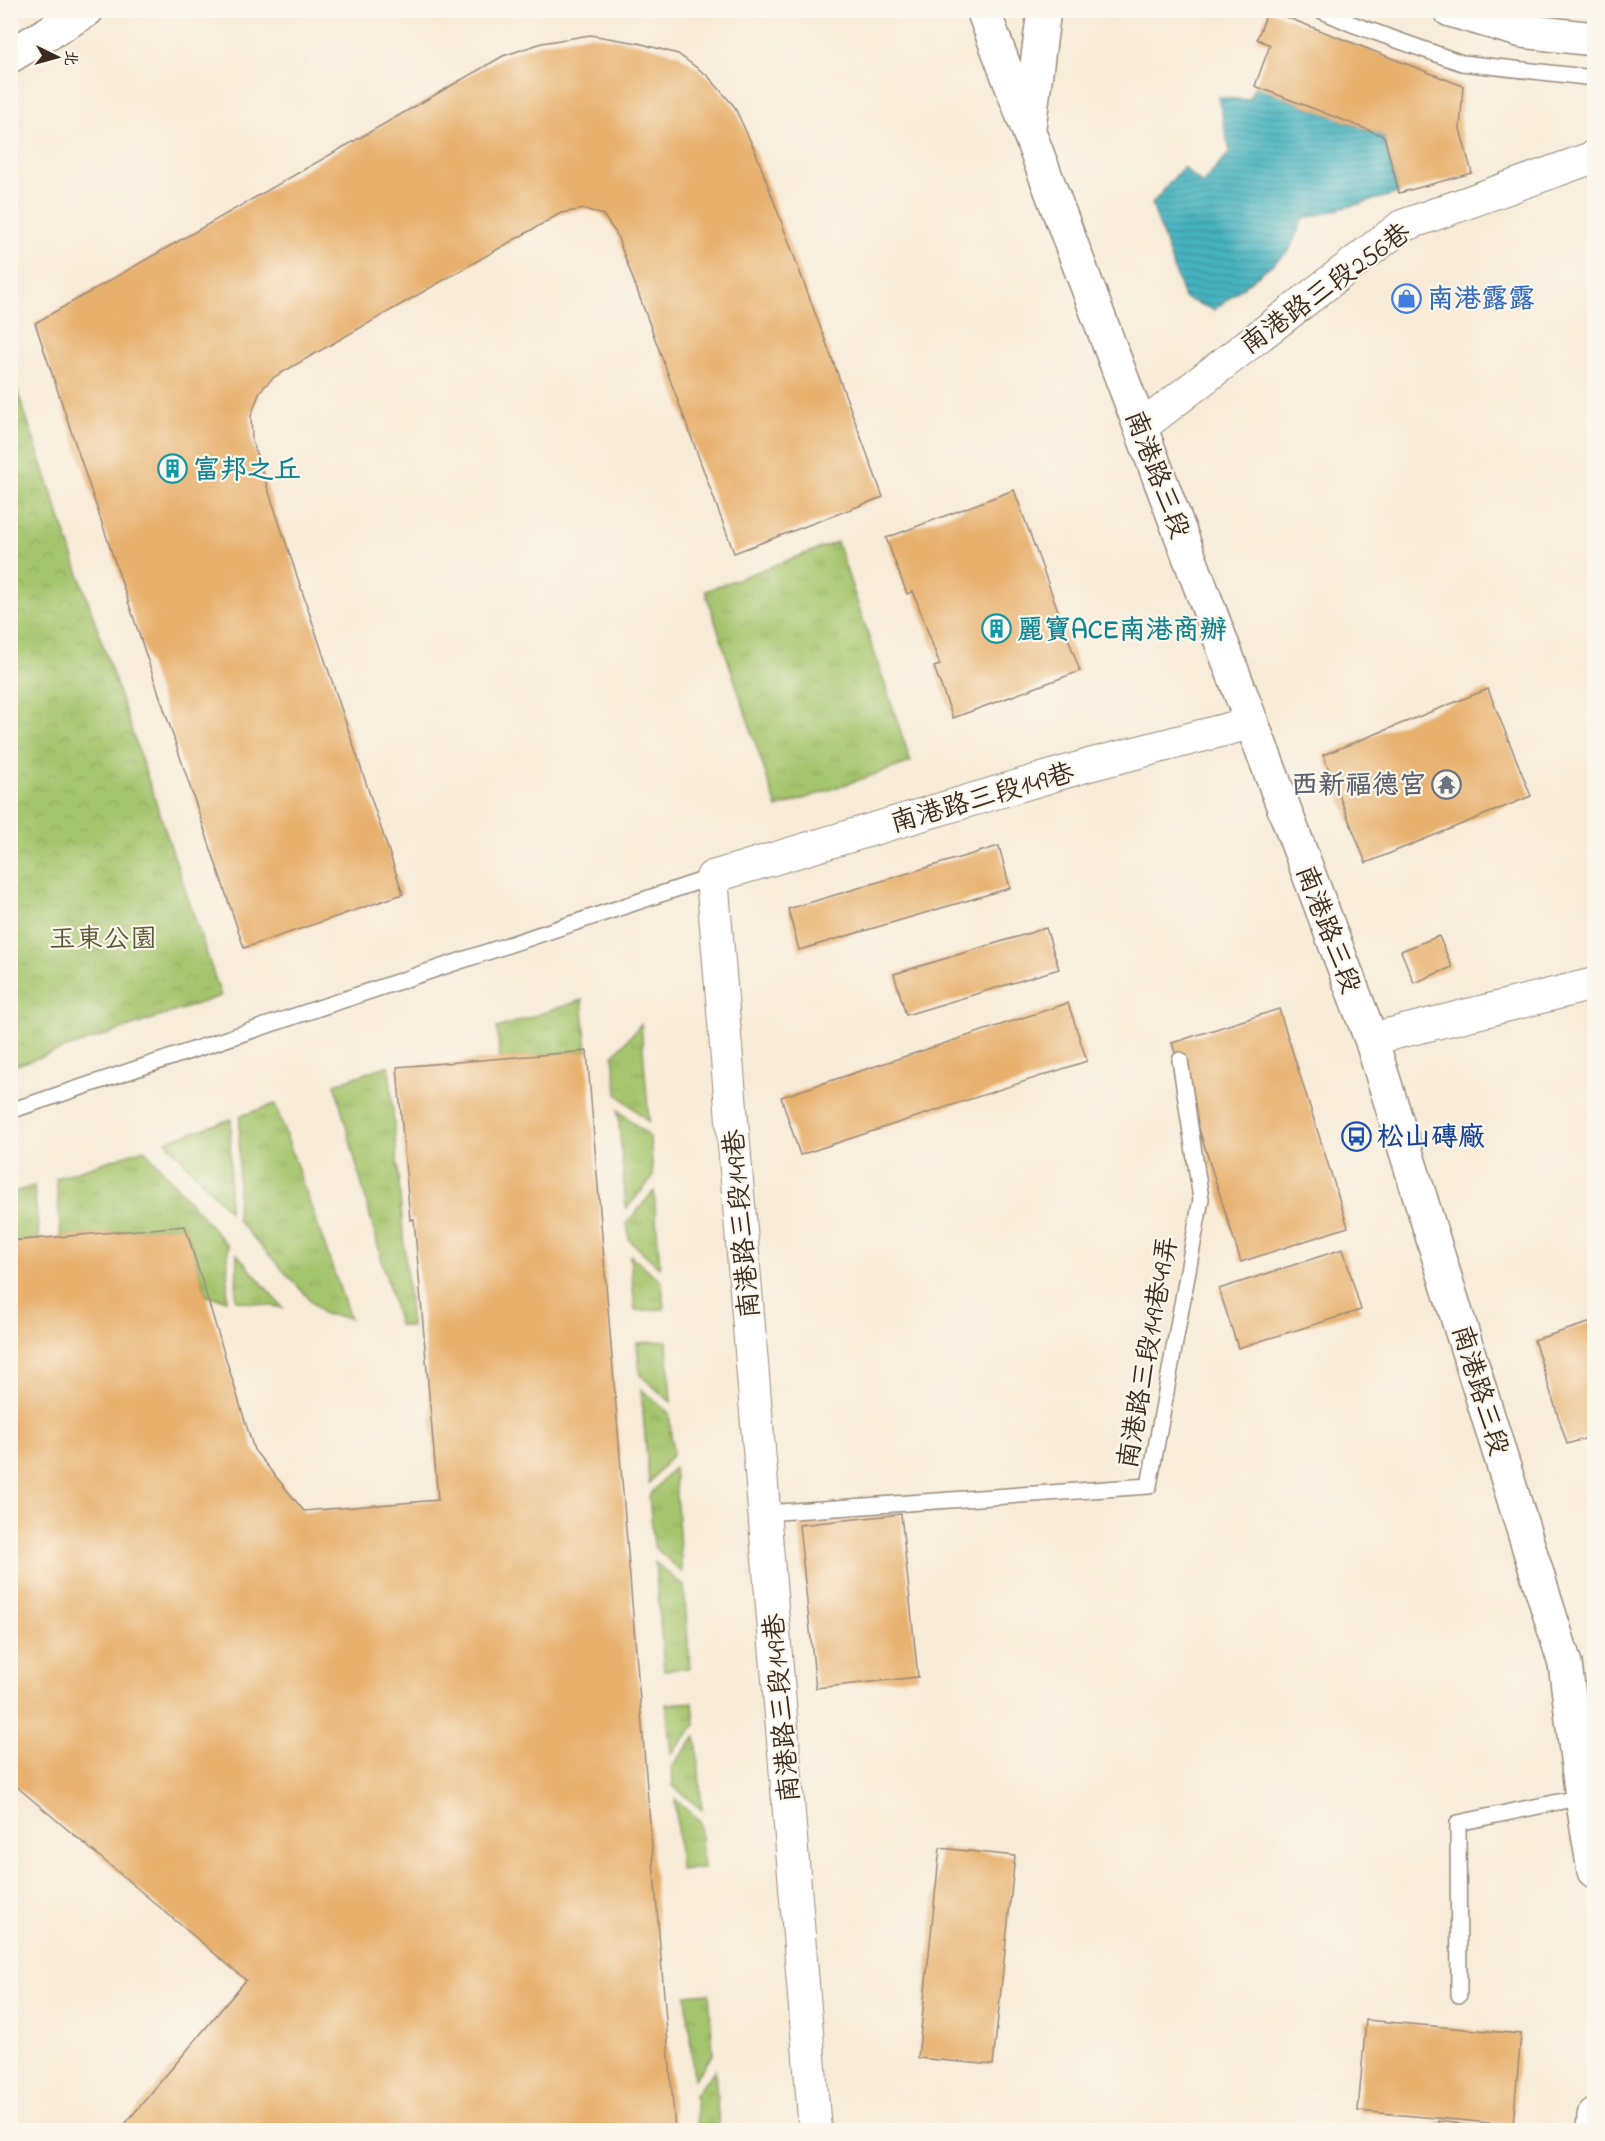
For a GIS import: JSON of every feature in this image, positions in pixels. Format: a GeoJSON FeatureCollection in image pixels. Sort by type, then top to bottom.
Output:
{"type":"FeatureCollection","features":[{"type":"Feature","properties":{"kind":"main road"},"geometry":{"type":"LineString","coordinates":[[10,56],[87,10]]}},
{"type":"Feature","properties":{"kind":"main road","name":"南港路三段"},"geometry":{"type":"LineString","coordinates":[[983,10],[1371,1039],[1565,1664],[1594,1871]]}},
{"type":"Feature","properties":{"kind":"main road"},"geometry":{"type":"LineString","coordinates":[[1029,131],[1044,10]]}},
{"type":"Feature","properties":{"kind":"main road"},"geometry":{"type":"LineString","coordinates":[[1450,10],[1522,31],[1594,39]]}},
{"type":"Feature","properties":{"kind":"main road"},"geometry":{"type":"LineString","coordinates":[[1593,2130],[1594,2116]]}},
{"type":"Feature","properties":{"kind":"street","name":"南港路三段256巷"},"geometry":{"type":"LineString","coordinates":[[1140,428],[1402,226],[1594,157]]}},
{"type":"Feature","properties":{"kind":"street","name":"南港路三段149巷"},"geometry":{"type":"LineString","coordinates":[[815,2130],[712,876],[1089,765],[1251,723]]}},
{"type":"Feature","properties":{"kind":"street"},"geometry":{"type":"LineString","coordinates":[[1371,1039],[1594,984]]}},
{"type":"Feature","properties":{"kind":"lane"},"geometry":{"type":"LineString","coordinates":[[1320,10],[1352,24],[1462,63],[1594,78]]}},
{"type":"Feature","properties":{"kind":"lane"},"geometry":{"type":"LineString","coordinates":[[10,1112],[712,876]]}},
{"type":"Feature","properties":{"kind":"lane","name":"南港路三段149巷49弄"},"geometry":{"type":"LineString","coordinates":[[765,1513],[1149,1486],[1201,1199],[1180,1060]]}},
{"type":"Feature","properties":{"kind":"lane"},"geometry":{"type":"LineString","coordinates":[[1459,1995],[1458,1823],[1582,1797]]}},
{"type":"Feature","properties":{"kind":"green space","name":"玉東公園"},"geometry":{"type":"Polygon","coordinates":[[[10,369],[221,996],[11,1067],[10,1067],[10,369]]]}},
{"type":"Feature","properties":{"kind":"green space"},"geometry":{"type":"Polygon","coordinates":[[[837,542],[911,762],[777,808],[705,591],[837,542]]]}},
{"type":"Feature","properties":{"kind":"green space"},"geometry":{"type":"Polygon","coordinates":[[[582,1000],[587,1051],[500,1059],[497,1028],[582,1000]]]}},
{"type":"Feature","properties":{"kind":"green space"},"geometry":{"type":"Polygon","coordinates":[[[641,1024],[649,1122],[617,1094],[613,1056],[641,1024]]]}},
{"type":"Feature","properties":{"kind":"green space"},"geometry":{"type":"Polygon","coordinates":[[[389,1065],[411,1327],[399,1325],[335,1084],[389,1065]]]}},
{"type":"Feature","properties":{"kind":"green space"},"geometry":{"type":"Polygon","coordinates":[[[275,1104],[350,1318],[323,1314],[237,1220],[240,1116],[275,1104]]]}},
{"type":"Feature","properties":{"kind":"green space"},"geometry":{"type":"Polygon","coordinates":[[[618,1110],[650,1137],[653,1177],[626,1209],[618,1110]]]}},
{"type":"Feature","properties":{"kind":"green space"},"geometry":{"type":"Polygon","coordinates":[[[231,1119],[229,1211],[166,1141],[231,1119]]]}},
{"type":"Feature","properties":{"kind":"green space"},"geometry":{"type":"Polygon","coordinates":[[[144,1149],[228,1246],[227,1300],[207,1296],[185,1226],[61,1237],[56,1178],[144,1149]]]}},
{"type":"Feature","properties":{"kind":"green space"},"geometry":{"type":"Polygon","coordinates":[[[34,1186],[39,1239],[11,1241],[10,1193],[34,1186]]]}},
{"type":"Feature","properties":{"kind":"green space"},"geometry":{"type":"Polygon","coordinates":[[[654,1191],[660,1268],[629,1240],[627,1223],[654,1191]]]}},
{"type":"Feature","properties":{"kind":"green space"},"geometry":{"type":"Polygon","coordinates":[[[237,1254],[283,1308],[236,1300],[237,1254]]]}},
{"type":"Feature","properties":{"kind":"green space"},"geometry":{"type":"Polygon","coordinates":[[[630,1255],[662,1282],[664,1309],[635,1311],[630,1255]]]}},
{"type":"Feature","properties":{"kind":"green space"},"geometry":{"type":"Polygon","coordinates":[[[667,1341],[671,1402],[640,1375],[637,1343],[667,1341]]]}},
{"type":"Feature","properties":{"kind":"green space"},"geometry":{"type":"Polygon","coordinates":[[[641,1389],[669,1413],[673,1454],[649,1483],[641,1389]]]}},
{"type":"Feature","properties":{"kind":"green space"},"geometry":{"type":"Polygon","coordinates":[[[674,1467],[682,1572],[654,1547],[649,1496],[674,1467]]]}},
{"type":"Feature","properties":{"kind":"green space"},"geometry":{"type":"Polygon","coordinates":[[[655,1562],[684,1586],[690,1668],[664,1670],[655,1562]]]}},
{"type":"Feature","properties":{"kind":"green space"},"geometry":{"type":"Polygon","coordinates":[[[693,1702],[695,1725],[671,1754],[666,1704],[693,1702]]]}},
{"type":"Feature","properties":{"kind":"green space"},"geometry":{"type":"Polygon","coordinates":[[[696,1737],[702,1810],[673,1786],[672,1766],[696,1737]]]}},
{"type":"Feature","properties":{"kind":"green space"},"geometry":{"type":"Polygon","coordinates":[[[675,1799],[700,1821],[703,1868],[680,1870],[675,1799]]]}},
{"type":"Feature","properties":{"kind":"green space"},"geometry":{"type":"Polygon","coordinates":[[[709,1993],[713,2055],[694,2079],[686,1995],[709,1993]]]}},
{"type":"Feature","properties":{"kind":"green space"},"geometry":{"type":"Polygon","coordinates":[[[715,2070],[719,2130],[698,2130],[695,2094],[715,2070]]]}},
{"type":"Feature","properties":{"kind":"water"},"geometry":{"type":"Polygon","coordinates":[[[1255,86],[1384,136],[1399,193],[1303,219],[1289,251],[1214,310],[1184,298],[1152,204],[1183,167],[1202,184],[1230,152],[1218,97],[1249,100],[1255,86]]]}},
{"type":"Feature","properties":{"kind":"building"},"geometry":{"type":"Polygon","coordinates":[[[1268,10],[1463,86],[1460,129],[1472,173],[1399,193],[1384,136],[1255,86],[1270,45],[1257,39],[1268,10]]]}},
{"type":"Feature","properties":{"kind":"building","name":"富邦之丘"},"geometry":{"type":"Polygon","coordinates":[[[590,35],[638,43],[678,54],[708,76],[734,106],[756,153],[883,497],[734,553],[616,233],[603,215],[585,209],[561,213],[274,377],[260,391],[251,416],[252,441],[403,894],[244,948],[35,323],[503,56],[542,43],[590,35]]]}},
{"type":"Feature","properties":{"kind":"building","name":"麗寶ACE南港商辦"},"geometry":{"type":"Polygon","coordinates":[[[1014,490],[1080,671],[953,718],[934,667],[940,665],[913,591],[907,594],[886,538],[1014,490]]]}},
{"type":"Feature","properties":{"kind":"building"},"geometry":{"type":"Polygon","coordinates":[[[1488,689],[1531,796],[1366,863],[1323,755],[1488,689]]]}},
{"type":"Feature","properties":{"kind":"building"},"geometry":{"type":"Polygon","coordinates":[[[999,846],[1010,888],[799,950],[788,909],[999,846]]]}},
{"type":"Feature","properties":{"kind":"building"},"geometry":{"type":"Polygon","coordinates":[[[1046,928],[1059,969],[906,1015],[894,974],[1046,928]]]}},
{"type":"Feature","properties":{"kind":"building"},"geometry":{"type":"Polygon","coordinates":[[[1439,936],[1452,967],[1414,983],[1401,951],[1439,936]]]}},
{"type":"Feature","properties":{"kind":"building"},"geometry":{"type":"Polygon","coordinates":[[[1068,1003],[1087,1061],[800,1155],[781,1097],[1068,1003]]]}},
{"type":"Feature","properties":{"kind":"building"},"geometry":{"type":"Polygon","coordinates":[[[1279,1009],[1348,1227],[1241,1262],[1172,1043],[1279,1009]]]}},
{"type":"Feature","properties":{"kind":"building"},"geometry":{"type":"Polygon","coordinates":[[[587,1051],[675,2130],[120,2130],[246,1980],[10,1781],[10,1241],[185,1226],[254,1450],[304,1511],[438,1500],[414,1219],[410,1220],[397,1067],[587,1051]]]}},
{"type":"Feature","properties":{"kind":"building"},"geometry":{"type":"Polygon","coordinates":[[[1343,1249],[1361,1310],[1238,1348],[1219,1289],[1343,1249]]]}},
{"type":"Feature","properties":{"kind":"building"},"geometry":{"type":"Polygon","coordinates":[[[1592,1322],[1594,1329],[1594,1436],[1567,1444],[1534,1340],[1592,1322]]]}},
{"type":"Feature","properties":{"kind":"building"},"geometry":{"type":"Polygon","coordinates":[[[901,1514],[918,1677],[816,1688],[799,1525],[901,1514]]]}},
{"type":"Feature","properties":{"kind":"building"},"geometry":{"type":"Polygon","coordinates":[[[940,1848],[1015,1856],[993,2065],[918,2058],[940,1848]]]}},
{"type":"Feature","properties":{"kind":"building"},"geometry":{"type":"Polygon","coordinates":[[[1366,2020],[1521,2034],[1513,2125],[1358,2111],[1366,2020]]]}},
{"type":"Feature","properties":{"kind":"building"},"geometry":{"type":"Polygon","coordinates":[[[1438,2121],[1499,2129],[1499,2130],[1437,2130],[1438,2121]]]}},
{"type":"Feature","properties":{"kind":"place","name":"南港露露"},"geometry":{"type":"Point","coordinates":[1406,298]}},
{"type":"Feature","properties":{"kind":"place","name":"富邦之丘"},"geometry":{"type":"Point","coordinates":[172,469]}},
{"type":"Feature","properties":{"kind":"place","name":"麗寶ACE南港商辦"},"geometry":{"type":"Point","coordinates":[996,629]}},
{"type":"Feature","properties":{"kind":"place","name":"西新福德宮"},"geometry":{"type":"Point","coordinates":[1447,784]}},
{"type":"Feature","properties":{"kind":"place","name":"松山磚廠"},"geometry":{"type":"Point","coordinates":[1356,1136]}}]}
